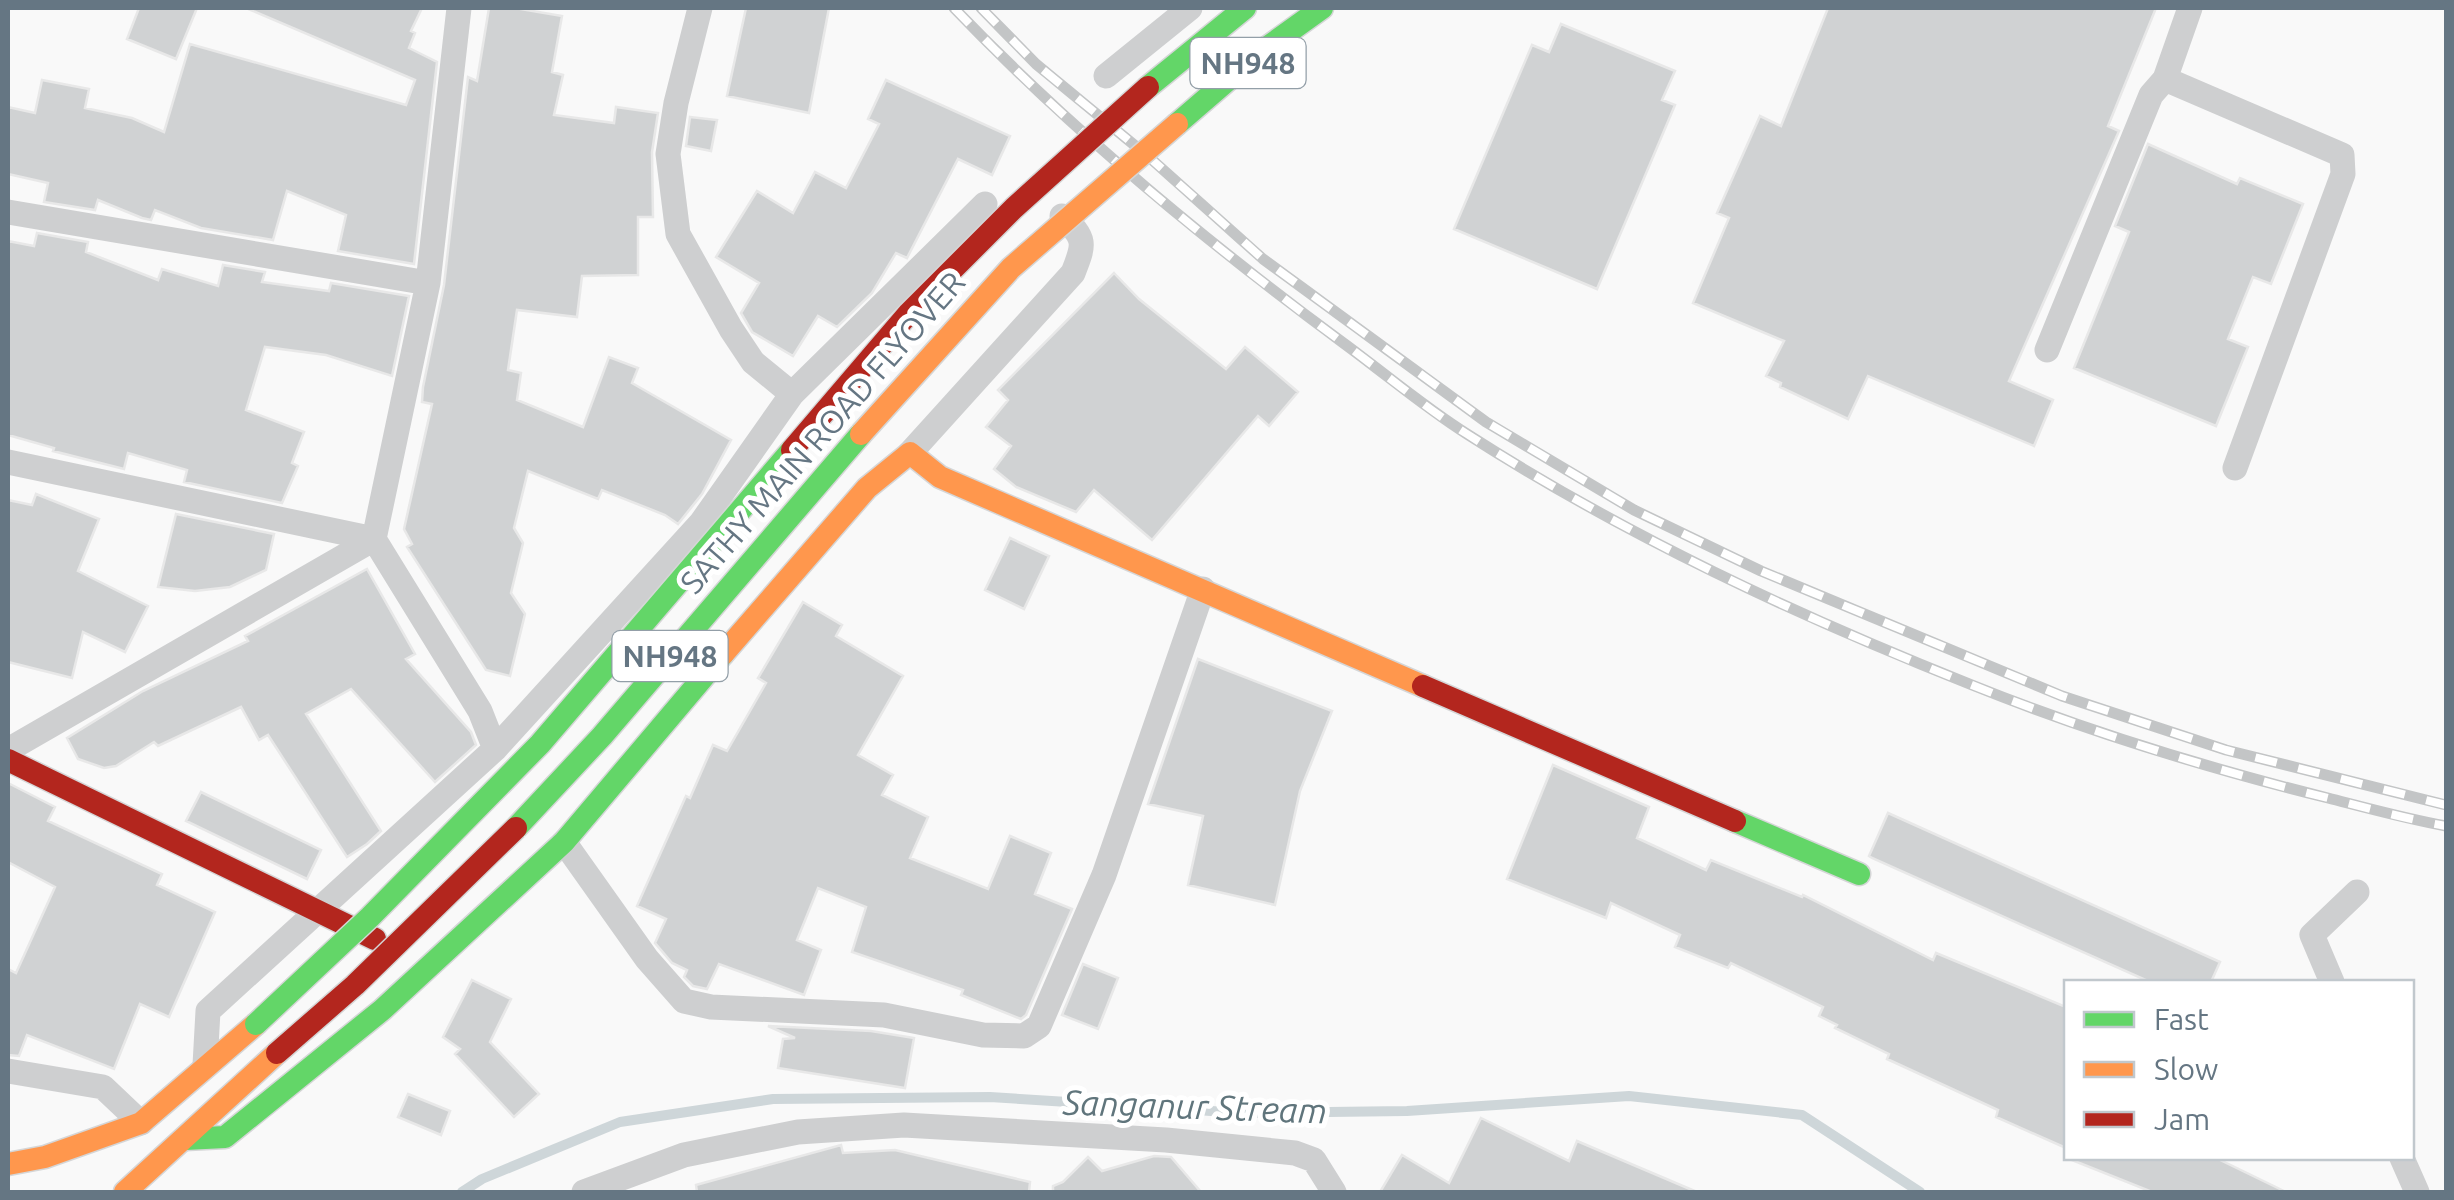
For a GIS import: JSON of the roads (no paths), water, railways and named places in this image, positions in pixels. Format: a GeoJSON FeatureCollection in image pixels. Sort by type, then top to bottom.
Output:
{"type":"FeatureCollection","features":[{"type":"Feature","properties":{"kind":"main road","name":"SATHY MAIN ROAD FLYOVER"},"geometry":{"type":"LineString","coordinates":[[205,1065],[256,1024],[370,917],[540,744],[909,313],[1014,208],[1148,87],[1245,8]]}},
{"type":"Feature","properties":{"kind":"main road","name":"SATHY MAIN ROAD FLYOVER"},"geometry":{"type":"LineString","coordinates":[[186,1139],[355,986],[487,859],[589,750],[914,373],[1010,268],[1258,54],[1322,8]]}},
{"type":"Feature","properties":{"kind":"main road"},"geometry":{"type":"LineString","coordinates":[[186,1139],[225,1137],[256,1115],[382,1010],[564,842],[812,549],[867,488],[910,453],[940,477],[1859,874]]}},
{"type":"Feature","properties":{"kind":"main road"},"geometry":{"type":"LineString","coordinates":[[8,760],[428,966]]}},
{"type":"Feature","properties":{"kind":"main road","name":"NH948"},"geometry":{"type":"LineString","coordinates":[[14,1163],[45,1157],[142,1122],[205,1065]]}},
{"type":"Feature","properties":{"kind":"main road","name":"NH948"},"geometry":{"type":"LineString","coordinates":[[125,1192],[186,1139]]}},
{"type":"Feature","properties":{"kind":"main road"},"geometry":{"type":"LineString","coordinates":[[14,1163],[46,1184]]}},
{"type":"Feature","properties":{"kind":"street"},"geometry":{"type":"LineString","coordinates":[[459,8],[428,284],[374,538],[480,711],[495,749]]}},
{"type":"Feature","properties":{"kind":"street"},"geometry":{"type":"LineString","coordinates":[[700,8],[676,103],[668,154],[678,234],[753,362],[792,394]]}},
{"type":"Feature","properties":{"kind":"street"},"geometry":{"type":"LineString","coordinates":[[1106,76],[1190,8]]}},
{"type":"Feature","properties":{"kind":"street"},"geometry":{"type":"LineString","coordinates":[[2047,350],[2151,95],[2164,79],[2190,8]]}},
{"type":"Feature","properties":{"kind":"street"},"geometry":{"type":"LineString","coordinates":[[2164,79],[2342,155],[2344,174],[2235,468]]}},
{"type":"Feature","properties":{"kind":"street"},"geometry":{"type":"LineString","coordinates":[[205,1065],[208,1011],[495,749],[700,523],[792,394],[1006,184],[1023,179],[1079,233],[1083,248],[1073,273],[910,453]]}},
{"type":"Feature","properties":{"kind":"street"},"geometry":{"type":"LineString","coordinates":[[8,212],[428,284]]}},
{"type":"Feature","properties":{"kind":"street"},"geometry":{"type":"LineString","coordinates":[[8,462],[374,538]]}},
{"type":"Feature","properties":{"kind":"street"},"geometry":{"type":"LineString","coordinates":[[8,750],[374,538]]}},
{"type":"Feature","properties":{"kind":"street"},"geometry":{"type":"LineString","coordinates":[[564,842],[647,959],[684,1001],[711,1007],[884,1015],[983,1035],[1024,1036],[1040,1026],[1104,875],[1202,589]]}},
{"type":"Feature","properties":{"kind":"street"},"geometry":{"type":"LineString","coordinates":[[2331,980],[2312,935],[2356,892]]}},
{"type":"Feature","properties":{"kind":"street"},"geometry":{"type":"LineString","coordinates":[[8,1071],[103,1087],[142,1122]]}},
{"type":"Feature","properties":{"kind":"street"},"geometry":{"type":"LineString","coordinates":[[584,1192],[684,1155],[798,1132],[904,1125],[1166,1140],[1296,1153],[1314,1160],[1334,1192]]}},
{"type":"Feature","properties":{"kind":"street"},"geometry":{"type":"LineString","coordinates":[[2403,1160],[2417,1192]]}},
{"type":"Feature","properties":{"kind":"waterway","name":"Sanganur Stream"},"geometry":{"type":"LineString","coordinates":[[462,1192],[482,1179],[620,1122],[773,1099],[990,1097],[1243,1113],[1407,1111],[1629,1096],[1802,1115],[1920,1192]]}},
{"type":"Feature","properties":{"kind":"railway"},"geometry":{"type":"LineString","coordinates":[[954,8],[1092,141],[1240,264],[1451,424],[1589,507],[1778,602],[2016,702],[2193,761],[2446,826]]}},
{"type":"Feature","properties":{"kind":"railway"},"geometry":{"type":"LineString","coordinates":[[981,8],[1036,64],[1263,259],[1486,422],[1634,510],[1761,571],[2062,696],[2226,750],[2446,805]]}}]}
